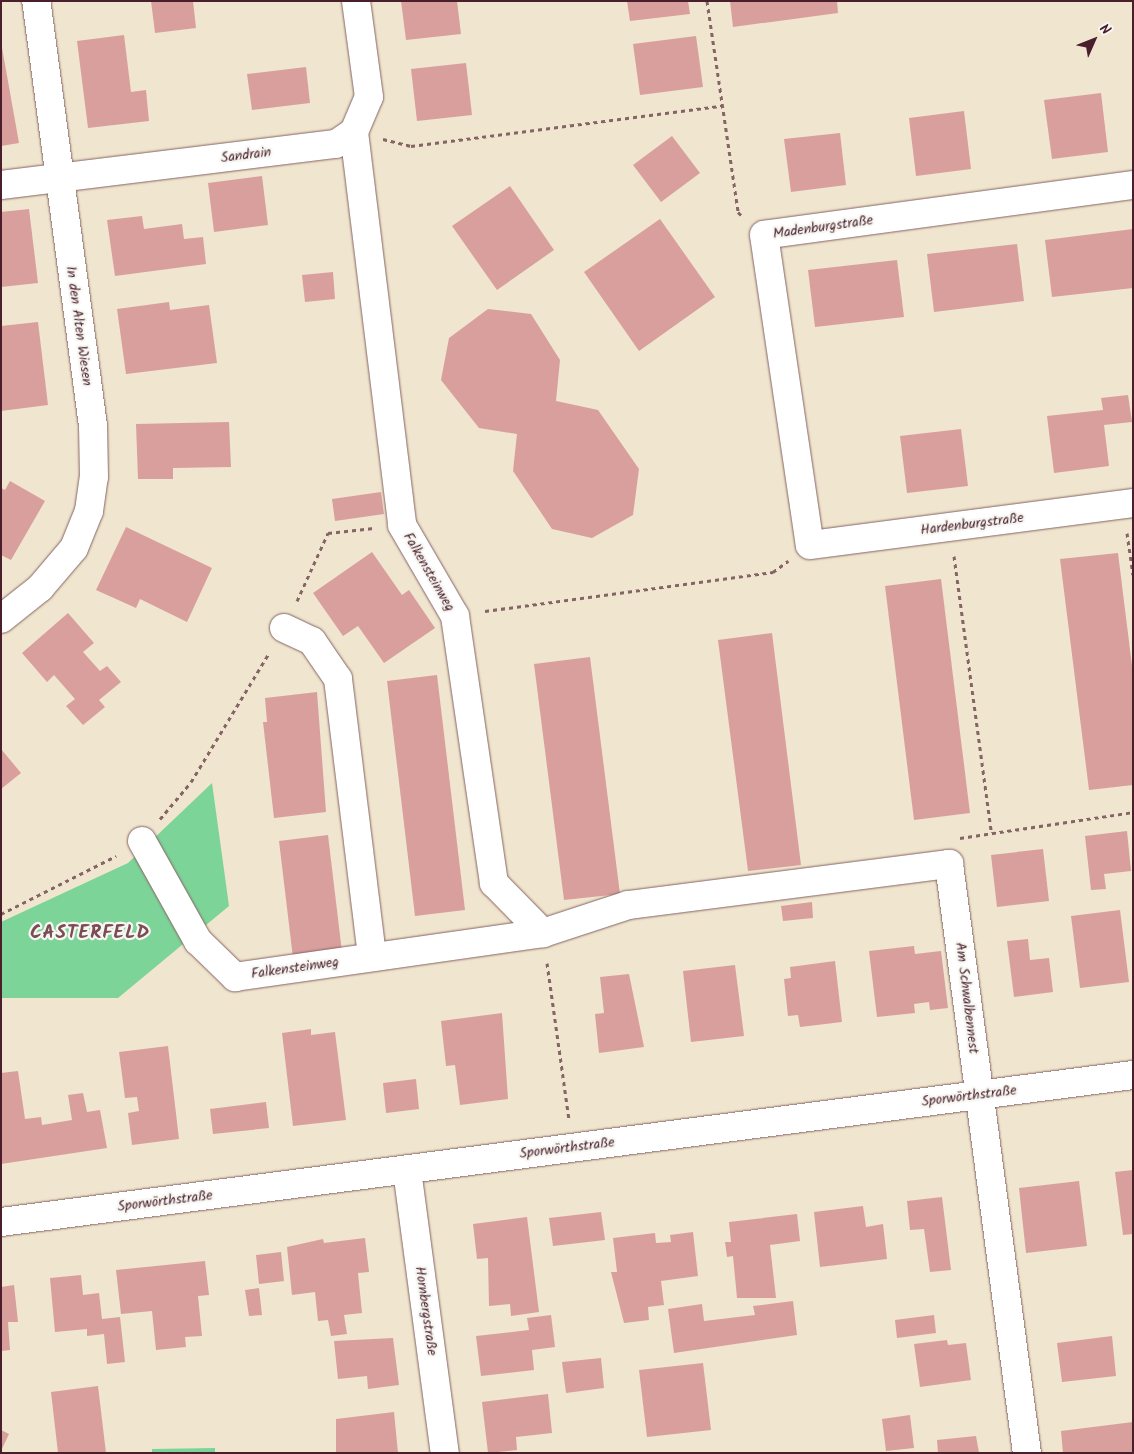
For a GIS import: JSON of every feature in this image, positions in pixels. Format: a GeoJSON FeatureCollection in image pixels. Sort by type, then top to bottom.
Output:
{"type":"FeatureCollection","features":[{"type":"Feature","properties":{"kind":"street","name":"In den Alten Wiesen"},"geometry":{"type":"LineString","coordinates":[[1,619],[40,588],[74,548],[88,511],[94,478],[93,426],[58,177],[36,1]]}},
{"type":"Feature","properties":{"kind":"street"},"geometry":{"type":"LineString","coordinates":[[354,132],[369,97],[356,1]]}},
{"type":"Feature","properties":{"kind":"street","name":"Sandrain"},"geometry":{"type":"LineString","coordinates":[[1,185],[336,144],[354,132]]}},
{"type":"Feature","properties":{"kind":"street","name":"Falkensteinweg"},"geometry":{"type":"LineString","coordinates":[[354,132],[402,525],[455,616],[494,883],[543,933]]}},
{"type":"Feature","properties":{"kind":"street","name":"Madenburgstraße"},"geometry":{"type":"LineString","coordinates":[[810,545],[764,235],[1133,185]]}},
{"type":"Feature","properties":{"kind":"street","name":"Hardenburgstraße"},"geometry":{"type":"LineString","coordinates":[[810,545],[1128,503]]}},
{"type":"Feature","properties":{"kind":"street"},"geometry":{"type":"LineString","coordinates":[[284,628],[312,641],[338,679],[372,958]]}},
{"type":"Feature","properties":{"kind":"street","name":"Falkensteinweg"},"geometry":{"type":"LineString","coordinates":[[142,840],[198,941],[234,977],[543,933],[628,906],[949,864]]}},
{"type":"Feature","properties":{"kind":"street","name":"Am Schwalbennest"},"geometry":{"type":"LineString","coordinates":[[949,864],[1027,1453]]}},
{"type":"Feature","properties":{"kind":"street","name":"Sporwörthstraße"},"geometry":{"type":"LineString","coordinates":[[1,1222],[1133,1075]]}},
{"type":"Feature","properties":{"kind":"street","name":"Hornbergstraße"},"geometry":{"type":"LineString","coordinates":[[407,1170],[444,1453]]}},
{"type":"Feature","properties":{"kind":"path"},"geometry":{"type":"LineString","coordinates":[[707,1],[738,212],[764,235]]}},
{"type":"Feature","properties":{"kind":"path"},"geometry":{"type":"LineString","coordinates":[[354,132],[411,146],[721,106]]}},
{"type":"Feature","properties":{"kind":"path"},"geometry":{"type":"LineString","coordinates":[[1128,503],[1133,575]]}},
{"type":"Feature","properties":{"kind":"path"},"geometry":{"type":"LineString","coordinates":[[1,914],[64,886],[142,840],[191,782],[284,628],[328,533],[402,525]]}},
{"type":"Feature","properties":{"kind":"path"},"geometry":{"type":"LineString","coordinates":[[950,526],[991,830]]}},
{"type":"Feature","properties":{"kind":"path"},"geometry":{"type":"LineString","coordinates":[[455,616],[773,572],[810,545]]}},
{"type":"Feature","properties":{"kind":"path"},"geometry":{"type":"LineString","coordinates":[[949,864],[962,834],[1133,812]]}},
{"type":"Feature","properties":{"kind":"path"},"geometry":{"type":"LineString","coordinates":[[543,933],[573,1148]]}},
{"type":"Feature","properties":{"kind":"green space"},"geometry":{"type":"Polygon","coordinates":[[[212,783],[229,906],[118,998],[1,998],[1,922],[128,863],[212,783]]]}},
{"type":"Feature","properties":{"kind":"green space"},"geometry":{"type":"Polygon","coordinates":[[[215,1448],[215,1453],[152,1453],[152,1449],[215,1448]]]}},
{"type":"Feature","properties":{"kind":"building"},"geometry":{"type":"Polygon","coordinates":[[[151,1],[193,1],[196,28],[155,33],[151,1]]]}},
{"type":"Feature","properties":{"kind":"building"},"geometry":{"type":"Polygon","coordinates":[[[401,1],[457,1],[461,34],[406,40],[401,1]]]}},
{"type":"Feature","properties":{"kind":"building"},"geometry":{"type":"Polygon","coordinates":[[[627,1],[688,1],[690,14],[630,21],[627,1]]]}},
{"type":"Feature","properties":{"kind":"building"},"geometry":{"type":"Polygon","coordinates":[[[730,1],[837,1],[838,13],[733,27],[730,1]]]}},
{"type":"Feature","properties":{"kind":"building"},"geometry":{"type":"Polygon","coordinates":[[[124,35],[131,92],[146,90],[149,121],[88,128],[77,41],[124,35]]]}},
{"type":"Feature","properties":{"kind":"building"},"geometry":{"type":"Polygon","coordinates":[[[696,36],[703,87],[640,95],[633,44],[696,36]]]}},
{"type":"Feature","properties":{"kind":"building"},"geometry":{"type":"Polygon","coordinates":[[[1,42],[19,143],[1,146],[1,42]]]}},
{"type":"Feature","properties":{"kind":"building"},"geometry":{"type":"Polygon","coordinates":[[[466,63],[472,115],[417,121],[411,69],[466,63]]]}},
{"type":"Feature","properties":{"kind":"building"},"geometry":{"type":"Polygon","coordinates":[[[306,67],[310,103],[252,110],[247,74],[306,67]]]}},
{"type":"Feature","properties":{"kind":"building"},"geometry":{"type":"Polygon","coordinates":[[[1101,93],[1108,152],[1052,159],[1044,100],[1101,93]]]}},
{"type":"Feature","properties":{"kind":"building"},"geometry":{"type":"Polygon","coordinates":[[[964,111],[971,169],[916,176],[909,118],[964,111]]]}},
{"type":"Feature","properties":{"kind":"building"},"geometry":{"type":"Polygon","coordinates":[[[840,133],[846,185],[791,192],[784,139],[840,133]]]}},
{"type":"Feature","properties":{"kind":"building"},"geometry":{"type":"Polygon","coordinates":[[[672,136],[700,173],[661,202],[633,165],[672,136]]]}},
{"type":"Feature","properties":{"kind":"building"},"geometry":{"type":"Polygon","coordinates":[[[262,176],[268,225],[214,232],[208,183],[262,176]]]}},
{"type":"Feature","properties":{"kind":"building"},"geometry":{"type":"Polygon","coordinates":[[[510,186],[554,250],[497,290],[452,226],[510,186]]]}},
{"type":"Feature","properties":{"kind":"building"},"geometry":{"type":"Polygon","coordinates":[[[29,209],[38,283],[1,287],[1,212],[29,209]]]}},
{"type":"Feature","properties":{"kind":"building"},"geometry":{"type":"Polygon","coordinates":[[[142,216],[144,229],[182,224],[184,239],[203,237],[206,264],[115,276],[107,220],[142,216]]]}},
{"type":"Feature","properties":{"kind":"building"},"geometry":{"type":"Polygon","coordinates":[[[660,219],[715,297],[639,351],[584,272],[660,219]]]}},
{"type":"Feature","properties":{"kind":"building"},"geometry":{"type":"Polygon","coordinates":[[[1133,229],[1133,288],[1052,297],[1045,240],[1133,229]]]}},
{"type":"Feature","properties":{"kind":"building"},"geometry":{"type":"Polygon","coordinates":[[[1017,244],[1024,301],[934,312],[927,254],[1017,244]]]}},
{"type":"Feature","properties":{"kind":"building"},"geometry":{"type":"Polygon","coordinates":[[[897,260],[904,317],[815,327],[808,270],[897,260]]]}},
{"type":"Feature","properties":{"kind":"building"},"geometry":{"type":"Polygon","coordinates":[[[333,272],[335,299],[305,302],[302,275],[333,272]]]}},
{"type":"Feature","properties":{"kind":"building"},"geometry":{"type":"Polygon","coordinates":[[[169,302],[170,310],[209,305],[217,363],[126,374],[117,309],[169,302]]]}},
{"type":"Feature","properties":{"kind":"building"},"geometry":{"type":"Polygon","coordinates":[[[488,309],[531,314],[560,360],[556,401],[598,410],[639,469],[633,515],[592,538],[552,529],[513,471],[517,434],[479,428],[441,380],[449,338],[488,309]]]}},
{"type":"Feature","properties":{"kind":"building"},"geometry":{"type":"Polygon","coordinates":[[[38,322],[48,405],[1,411],[1,326],[38,322]]]}},
{"type":"Feature","properties":{"kind":"building"},"geometry":{"type":"Polygon","coordinates":[[[1128,395],[1132,422],[1104,425],[1109,466],[1054,473],[1047,416],[1103,410],[1101,398],[1128,395]]]}},
{"type":"Feature","properties":{"kind":"building"},"geometry":{"type":"Polygon","coordinates":[[[229,422],[231,467],[173,468],[173,479],[138,479],[136,424],[229,422]]]}},
{"type":"Feature","properties":{"kind":"building"},"geometry":{"type":"Polygon","coordinates":[[[961,429],[968,486],[907,493],[900,436],[961,429]]]}},
{"type":"Feature","properties":{"kind":"building"},"geometry":{"type":"Polygon","coordinates":[[[10,481],[45,501],[11,560],[1,555],[1,488],[5,490],[10,481]]]}},
{"type":"Feature","properties":{"kind":"building"},"geometry":{"type":"Polygon","coordinates":[[[381,492],[384,514],[335,521],[332,499],[381,492]]]}},
{"type":"Feature","properties":{"kind":"building"},"geometry":{"type":"Polygon","coordinates":[[[126,527],[212,568],[187,622],[140,599],[136,608],[96,590],[126,527]]]}},
{"type":"Feature","properties":{"kind":"building"},"geometry":{"type":"Polygon","coordinates":[[[372,552],[402,595],[409,590],[435,628],[384,663],[358,626],[343,636],[313,593],[372,552]]]}},
{"type":"Feature","properties":{"kind":"building"},"geometry":{"type":"Polygon","coordinates":[[[1118,553],[1133,674],[1133,785],[1089,790],[1060,559],[1118,553]]]}},
{"type":"Feature","properties":{"kind":"building"},"geometry":{"type":"Polygon","coordinates":[[[941,579],[970,813],[914,820],[885,586],[941,579]]]}},
{"type":"Feature","properties":{"kind":"building"},"geometry":{"type":"Polygon","coordinates":[[[68,613],[94,643],[83,652],[100,671],[107,666],[121,682],[99,700],[105,707],[83,725],[66,706],[75,699],[54,675],[47,682],[22,653],[68,613]]]}},
{"type":"Feature","properties":{"kind":"building"},"geometry":{"type":"Polygon","coordinates":[[[772,633],[801,865],[748,871],[718,640],[772,633]]]}},
{"type":"Feature","properties":{"kind":"building"},"geometry":{"type":"Polygon","coordinates":[[[590,657],[620,894],[564,900],[534,664],[590,657]]]}},
{"type":"Feature","properties":{"kind":"building"},"geometry":{"type":"Polygon","coordinates":[[[437,675],[465,910],[415,916],[387,681],[437,675]]]}},
{"type":"Feature","properties":{"kind":"building"},"geometry":{"type":"Polygon","coordinates":[[[317,692],[326,812],[274,818],[263,722],[267,722],[265,698],[317,692]]]}},
{"type":"Feature","properties":{"kind":"building"},"geometry":{"type":"Polygon","coordinates":[[[1,749],[21,773],[1,789],[1,749]]]}},
{"type":"Feature","properties":{"kind":"building"},"geometry":{"type":"Polygon","coordinates":[[[1127,831],[1131,871],[1104,874],[1106,889],[1091,890],[1085,836],[1127,831]]]}},
{"type":"Feature","properties":{"kind":"building"},"geometry":{"type":"Polygon","coordinates":[[[328,835],[342,952],[293,958],[279,841],[328,835]]]}},
{"type":"Feature","properties":{"kind":"building"},"geometry":{"type":"Polygon","coordinates":[[[1043,849],[1049,901],[997,907],[991,855],[1043,849]]]}},
{"type":"Feature","properties":{"kind":"building"},"geometry":{"type":"Polygon","coordinates":[[[812,902],[813,918],[783,921],[781,906],[812,902]]]}},
{"type":"Feature","properties":{"kind":"building"},"geometry":{"type":"Polygon","coordinates":[[[1120,910],[1129,982],[1080,988],[1071,916],[1120,910]]]}},
{"type":"Feature","properties":{"kind":"building"},"geometry":{"type":"Polygon","coordinates":[[[1028,939],[1030,960],[1049,958],[1053,992],[1014,997],[1007,941],[1028,939]]]}},
{"type":"Feature","properties":{"kind":"building"},"geometry":{"type":"Polygon","coordinates":[[[914,946],[915,954],[941,951],[948,1008],[930,1010],[929,1002],[914,1004],[915,1013],[877,1017],[869,951],[914,946]]]}},
{"type":"Feature","properties":{"kind":"building"},"geometry":{"type":"Polygon","coordinates":[[[835,961],[842,1022],[800,1027],[798,1015],[788,1016],[784,979],[791,978],[790,967],[835,961]]]}},
{"type":"Feature","properties":{"kind":"building"},"geometry":{"type":"Polygon","coordinates":[[[735,965],[744,1036],[691,1042],[683,971],[735,965]]]}},
{"type":"Feature","properties":{"kind":"building"},"geometry":{"type":"Polygon","coordinates":[[[629,974],[644,1047],[599,1053],[595,1014],[604,1013],[600,977],[629,974]]]}},
{"type":"Feature","properties":{"kind":"building"},"geometry":{"type":"Polygon","coordinates":[[[502,1013],[508,1099],[460,1105],[455,1065],[446,1066],[441,1021],[502,1013]]]}},
{"type":"Feature","properties":{"kind":"building"},"geometry":{"type":"Polygon","coordinates":[[[311,1029],[311,1035],[335,1032],[346,1120],[293,1126],[282,1033],[311,1029]]]}},
{"type":"Feature","properties":{"kind":"building"},"geometry":{"type":"Polygon","coordinates":[[[168,1046],[179,1139],[132,1145],[128,1113],[139,1111],[137,1097],[125,1098],[119,1052],[168,1046]]]}},
{"type":"Feature","properties":{"kind":"building"},"geometry":{"type":"Polygon","coordinates":[[[18,1071],[25,1119],[41,1117],[42,1125],[72,1120],[68,1095],[83,1093],[87,1112],[100,1110],[107,1148],[1,1164],[1,1073],[18,1071]]]}},
{"type":"Feature","properties":{"kind":"building"},"geometry":{"type":"Polygon","coordinates":[[[416,1079],[419,1109],[386,1113],[383,1083],[416,1079]]]}},
{"type":"Feature","properties":{"kind":"building"},"geometry":{"type":"Polygon","coordinates":[[[266,1102],[269,1128],[213,1134],[210,1109],[266,1102]]]}},
{"type":"Feature","properties":{"kind":"building"},"geometry":{"type":"Polygon","coordinates":[[[1133,1170],[1133,1234],[1123,1235],[1115,1172],[1133,1170]]]}},
{"type":"Feature","properties":{"kind":"building"},"geometry":{"type":"Polygon","coordinates":[[[1079,1181],[1087,1246],[1026,1253],[1019,1188],[1079,1181]]]}},
{"type":"Feature","properties":{"kind":"building"},"geometry":{"type":"Polygon","coordinates":[[[942,1197],[951,1270],[930,1272],[924,1229],[910,1230],[907,1201],[942,1197]]]}},
{"type":"Feature","properties":{"kind":"building"},"geometry":{"type":"Polygon","coordinates":[[[863,1206],[866,1227],[883,1224],[887,1259],[820,1267],[814,1212],[863,1206]]]}},
{"type":"Feature","properties":{"kind":"building"},"geometry":{"type":"Polygon","coordinates":[[[601,1212],[605,1240],[553,1246],[549,1218],[601,1212]]]}},
{"type":"Feature","properties":{"kind":"building"},"geometry":{"type":"Polygon","coordinates":[[[797,1214],[800,1241],[770,1245],[776,1298],[737,1298],[733,1256],[727,1257],[725,1242],[731,1242],[729,1222],[797,1214]]]}},
{"type":"Feature","properties":{"kind":"building"},"geometry":{"type":"Polygon","coordinates":[[[527,1217],[539,1312],[511,1316],[510,1304],[489,1306],[488,1258],[477,1259],[473,1224],[527,1217]]]}},
{"type":"Feature","properties":{"kind":"building"},"geometry":{"type":"Polygon","coordinates":[[[693,1232],[698,1276],[661,1281],[664,1305],[648,1307],[649,1320],[624,1323],[611,1272],[617,1272],[613,1238],[655,1233],[656,1243],[671,1242],[670,1235],[693,1232]]]}},
{"type":"Feature","properties":{"kind":"building"},"geometry":{"type":"Polygon","coordinates":[[[365,1238],[369,1272],[358,1273],[362,1313],[344,1315],[347,1334],[331,1336],[328,1320],[318,1321],[315,1292],[292,1295],[287,1247],[323,1239],[324,1243],[365,1238]]]}},
{"type":"Feature","properties":{"kind":"building"},"geometry":{"type":"Polygon","coordinates":[[[281,1252],[284,1281],[259,1284],[256,1255],[281,1252]]]}},
{"type":"Feature","properties":{"kind":"building"},"geometry":{"type":"Polygon","coordinates":[[[205,1261],[209,1295],[198,1296],[202,1336],[185,1337],[186,1347],[156,1350],[152,1311],[121,1314],[116,1270],[205,1261]]]}},
{"type":"Feature","properties":{"kind":"building"},"geometry":{"type":"Polygon","coordinates":[[[81,1275],[83,1295],[99,1293],[102,1319],[120,1317],[125,1362],[107,1364],[104,1334],[87,1336],[87,1329],[55,1332],[50,1278],[81,1275]]]}},
{"type":"Feature","properties":{"kind":"building"},"geometry":{"type":"Polygon","coordinates":[[[14,1285],[18,1322],[8,1322],[10,1350],[1,1351],[1,1287],[14,1285]]]}},
{"type":"Feature","properties":{"kind":"building"},"geometry":{"type":"Polygon","coordinates":[[[259,1288],[262,1315],[249,1316],[245,1290],[259,1288]]]}},
{"type":"Feature","properties":{"kind":"building"},"geometry":{"type":"Polygon","coordinates":[[[793,1301],[797,1335],[674,1353],[668,1309],[702,1304],[704,1321],[755,1315],[753,1306],[793,1301]]]}},
{"type":"Feature","properties":{"kind":"building"},"geometry":{"type":"Polygon","coordinates":[[[551,1315],[555,1347],[532,1350],[534,1370],[481,1376],[476,1336],[529,1330],[527,1318],[551,1315]]]}},
{"type":"Feature","properties":{"kind":"building"},"geometry":{"type":"Polygon","coordinates":[[[934,1315],[936,1333],[897,1338],[895,1320],[934,1315]]]}},
{"type":"Feature","properties":{"kind":"building"},"geometry":{"type":"Polygon","coordinates":[[[1112,1336],[1116,1376],[1062,1382],[1057,1343],[1112,1336]]]}},
{"type":"Feature","properties":{"kind":"building"},"geometry":{"type":"Polygon","coordinates":[[[393,1338],[399,1385],[368,1389],[367,1376],[338,1379],[334,1341],[393,1338]]]}},
{"type":"Feature","properties":{"kind":"building"},"geometry":{"type":"Polygon","coordinates":[[[947,1340],[948,1345],[966,1343],[971,1380],[920,1387],[914,1344],[947,1340]]]}},
{"type":"Feature","properties":{"kind":"building"},"geometry":{"type":"Polygon","coordinates":[[[601,1358],[604,1388],[566,1393],[562,1362],[601,1358]]]}},
{"type":"Feature","properties":{"kind":"building"},"geometry":{"type":"Polygon","coordinates":[[[703,1363],[711,1430],[647,1437],[639,1370],[703,1363]]]}},
{"type":"Feature","properties":{"kind":"building"},"geometry":{"type":"Polygon","coordinates":[[[98,1386],[106,1453],[58,1453],[51,1392],[98,1386]]]}},
{"type":"Feature","properties":{"kind":"building"},"geometry":{"type":"Polygon","coordinates":[[[548,1394],[552,1433],[516,1437],[517,1450],[488,1453],[482,1402],[548,1394]]]}},
{"type":"Feature","properties":{"kind":"building"},"geometry":{"type":"Polygon","coordinates":[[[394,1412],[398,1453],[336,1453],[336,1419],[394,1412]]]}},
{"type":"Feature","properties":{"kind":"building"},"geometry":{"type":"Polygon","coordinates":[[[910,1415],[914,1448],[886,1451],[882,1419],[910,1415]]]}},
{"type":"Feature","properties":{"kind":"building"},"geometry":{"type":"Polygon","coordinates":[[[1133,1422],[1133,1453],[1063,1453],[1061,1431],[1133,1422]]]}},
{"type":"Feature","properties":{"kind":"building"},"geometry":{"type":"Polygon","coordinates":[[[1,1430],[9,1434],[1,1451],[1,1430]]]}},
{"type":"Feature","properties":{"kind":"building"},"geometry":{"type":"Polygon","coordinates":[[[976,1436],[979,1453],[938,1453],[937,1440],[976,1436]]]}},
{"type":"Feature","properties":{"kind":"district","name":"CASTERFELD"},"geometry":{"type":"Point","coordinates":[90,934]}}]}
